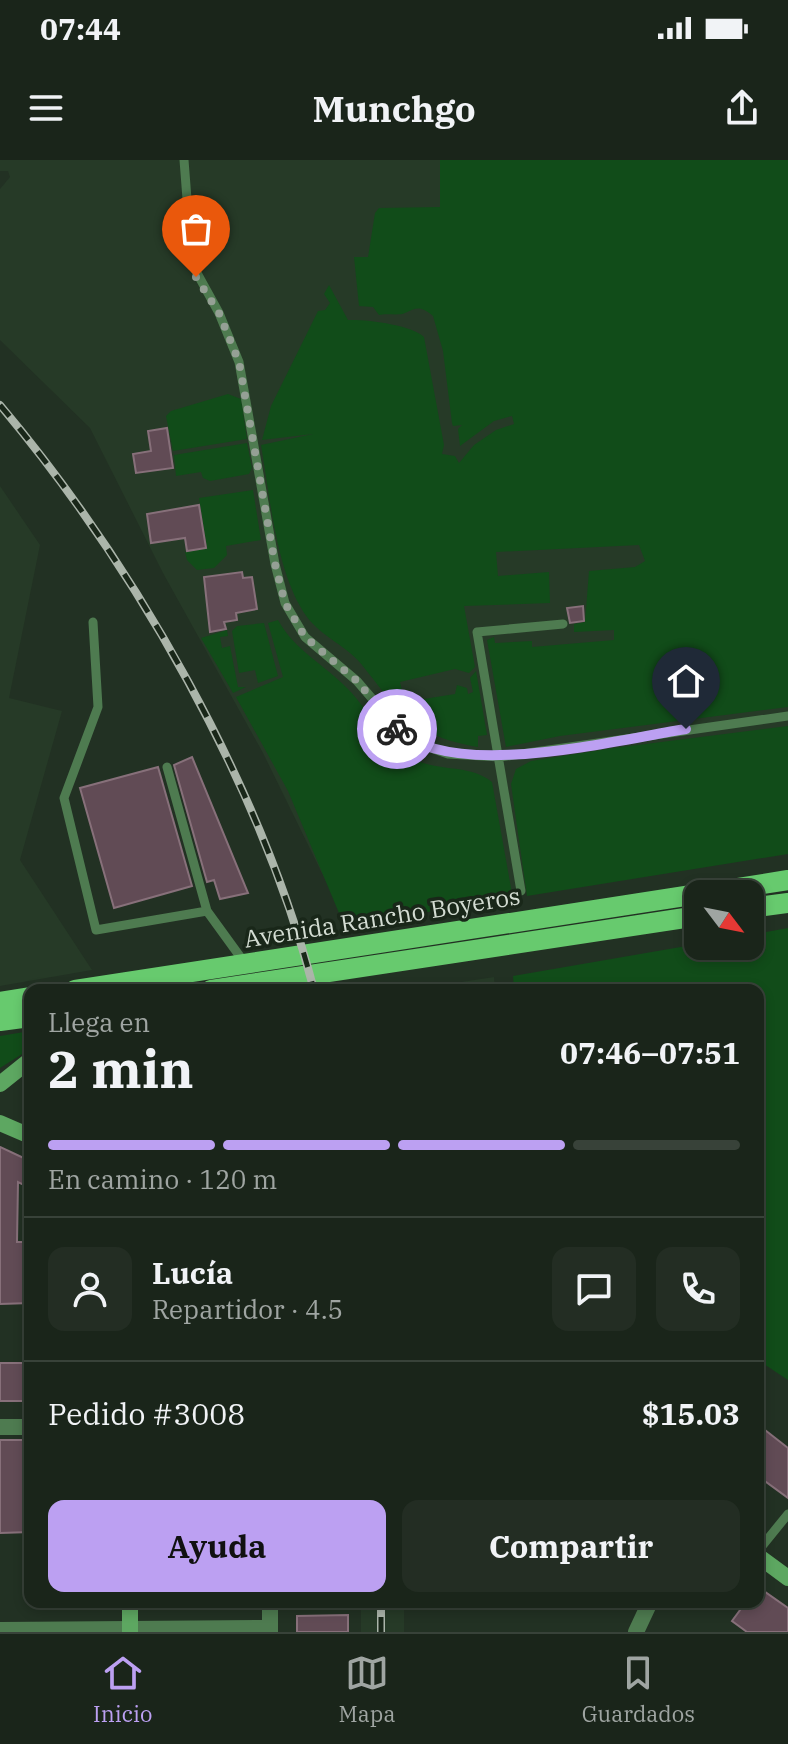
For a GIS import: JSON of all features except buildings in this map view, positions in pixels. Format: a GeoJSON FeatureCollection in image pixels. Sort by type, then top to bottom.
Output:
{"type":"FeatureCollection","features":[{"type":"Feature","properties":{"kind":"main road","name":"Avenida Rancho Boyeros"},"geometry":{"type":"LineString","coordinates":[[764,884],[788,880]]}},
{"type":"Feature","properties":{"kind":"main road","name":"Avenida Rancho Boyeros"},"geometry":{"type":"LineString","coordinates":[[114,984],[684,896]]}},
{"type":"Feature","properties":{"kind":"main road"},"geometry":{"type":"LineString","coordinates":[[764,906],[788,903]]}},
{"type":"Feature","properties":{"kind":"main road","name":"Avenida Rancho Boyeros"},"geometry":{"type":"LineString","coordinates":[[250,984],[684,918]]}},
{"type":"Feature","properties":{"kind":"main road"},"geometry":{"type":"LineString","coordinates":[[148,984],[160,977]]}},
{"type":"Feature","properties":{"kind":"main road"},"geometry":{"type":"LineString","coordinates":[[0,1002],[24,998]]}},
{"type":"Feature","properties":{"kind":"main road"},"geometry":{"type":"LineString","coordinates":[[0,1021],[24,1018]]}},
{"type":"Feature","properties":{"kind":"main road"},"geometry":{"type":"LineString","coordinates":[[0,1084],[24,1065]]}},
{"type":"Feature","properties":{"kind":"main road"},"geometry":{"type":"LineString","coordinates":[[0,1123],[24,1133]]}},
{"type":"Feature","properties":{"kind":"main road"},"geometry":{"type":"LineString","coordinates":[[764,1559],[788,1578]]}},
{"type":"Feature","properties":{"kind":"main road"},"geometry":{"type":"LineString","coordinates":[[130,1608],[130,1630]]}},
{"type":"Feature","properties":{"kind":"street"},"geometry":{"type":"LineString","coordinates":[[0,1427],[24,1427]]}},
{"type":"Feature","properties":{"kind":"street"},"geometry":{"type":"LineString","coordinates":[[0,1630],[270,1630],[270,1608]]}},
{"type":"Feature","properties":{"kind":"street"},"geometry":{"type":"LineString","coordinates":[[636,1632],[647,1608]]}},
{"type":"Feature","properties":{"kind":"lane"},"geometry":{"type":"LineString","coordinates":[[184,160],[192,264],[219,313],[239,362],[275,564],[293,621],[305,637],[357,681],[411,741],[448,754],[500,757],[788,716]]}},
{"type":"Feature","properties":{"kind":"lane"},"geometry":{"type":"LineString","coordinates":[[93,622],[98,707],[64,798],[96,930],[207,911]]}},
{"type":"Feature","properties":{"kind":"lane"},"geometry":{"type":"LineString","coordinates":[[521,891],[477,632],[563,624]]}},
{"type":"Feature","properties":{"kind":"lane"},"geometry":{"type":"LineString","coordinates":[[167,767],[207,911],[246,964]]}},
{"type":"Feature","properties":{"kind":"lane"},"geometry":{"type":"LineString","coordinates":[[764,1546],[788,1514]]}},
{"type":"Feature","properties":{"kind":"shaded area"},"geometry":{"type":"Polygon","coordinates":[[[0,160],[788,160],[788,850],[344,918],[263,753],[163,573],[90,428],[0,340],[0,189],[10,177],[8,171],[0,171],[0,160]]]}},
{"type":"Feature","properties":{"kind":"shaded area"},"geometry":{"type":"Polygon","coordinates":[[[0,486],[40,545],[9,698],[62,711],[20,860],[92,970],[0,986],[0,486]]]}},
{"type":"Feature","properties":{"kind":"shaded area"},"geometry":{"type":"Polygon","coordinates":[[[494,977],[495,984],[448,984],[494,977]]]}},
{"type":"Feature","properties":{"kind":"shaded area"},"geometry":{"type":"Polygon","coordinates":[[[361,1608],[404,1608],[404,1632],[361,1632],[361,1608]]]}},
{"type":"Feature","properties":{"kind":"green space"},"geometry":{"type":"Polygon","coordinates":[[[440,160],[788,160],[788,707],[560,736],[506,747],[487,640],[494,637],[495,643],[532,641],[532,647],[614,640],[614,630],[574,632],[574,624],[585,622],[589,571],[635,567],[645,561],[639,545],[496,552],[498,576],[549,572],[550,603],[464,606],[475,667],[469,673],[455,669],[400,682],[405,702],[455,694],[457,685],[467,688],[468,694],[473,692],[470,678],[476,671],[487,735],[478,736],[478,747],[438,736],[410,720],[356,658],[307,617],[296,599],[281,557],[261,445],[313,434],[262,440],[271,406],[318,311],[325,310],[330,303],[324,294],[329,285],[348,320],[400,326],[424,337],[444,445],[442,454],[455,456],[459,463],[474,445],[496,430],[514,424],[512,416],[494,421],[460,446],[458,429],[462,425],[453,426],[452,423],[443,351],[433,316],[418,308],[402,314],[379,315],[373,307],[359,306],[354,257],[368,257],[375,213],[379,208],[440,207],[440,160]]]}},
{"type":"Feature","properties":{"kind":"green space"},"geometry":{"type":"Polygon","coordinates":[[[228,394],[241,399],[247,439],[173,451],[166,416],[171,411],[228,394]]]}},
{"type":"Feature","properties":{"kind":"green space"},"geometry":{"type":"Polygon","coordinates":[[[247,443],[252,468],[249,474],[210,481],[203,478],[201,472],[176,476],[174,455],[247,443]]]}},
{"type":"Feature","properties":{"kind":"green space"},"geometry":{"type":"Polygon","coordinates":[[[253,490],[261,540],[226,546],[227,555],[214,568],[197,570],[187,560],[185,552],[207,548],[199,498],[253,490]]]}},
{"type":"Feature","properties":{"kind":"green space"},"geometry":{"type":"Polygon","coordinates":[[[278,620],[301,649],[348,689],[405,754],[426,764],[465,770],[492,782],[513,899],[344,925],[288,791],[236,697],[283,677],[268,623],[278,620]]]}},
{"type":"Feature","properties":{"kind":"green space"},"geometry":{"type":"Polygon","coordinates":[[[264,623],[278,676],[258,683],[255,670],[239,673],[232,631],[237,626],[264,623]]]}},
{"type":"Feature","properties":{"kind":"green space"},"geometry":{"type":"Polygon","coordinates":[[[227,630],[228,636],[220,637],[222,648],[230,646],[238,687],[246,687],[233,693],[201,638],[227,630]]]}},
{"type":"Feature","properties":{"kind":"green space"},"geometry":{"type":"Polygon","coordinates":[[[788,726],[788,854],[527,896],[511,784],[516,769],[531,761],[788,726]]]}},
{"type":"Feature","properties":{"kind":"green space"},"geometry":{"type":"Polygon","coordinates":[[[788,928],[788,1380],[764,1364],[764,984],[514,984],[513,976],[684,946],[684,960],[764,960],[764,932],[788,928]]]}},
{"type":"Feature","properties":{"kind":"green space"},"geometry":{"type":"Polygon","coordinates":[[[24,1032],[24,1053],[0,1068],[0,1036],[24,1032]]]}},
{"type":"Feature","properties":{"kind":"railway"},"geometry":{"type":"LineString","coordinates":[[0,405],[99,536],[188,681],[227,757],[261,834],[291,912],[312,984]]}},
{"type":"Feature","properties":{"kind":"railway"},"geometry":{"type":"LineString","coordinates":[[381,1608],[381,1632]]}},
{"type":"Feature","properties":{"kind":"way so far"},"geometry":{"type":"LineString","coordinates":[[196,277],[219,313],[239,362],[275,564],[293,621],[305,637],[357,681],[397,729]]}},
{"type":"Feature","properties":{"kind":"route"},"geometry":{"type":"LineString","coordinates":[[397,729],[411,741],[430,749],[468,757],[500,757],[686,729]]}}]}
